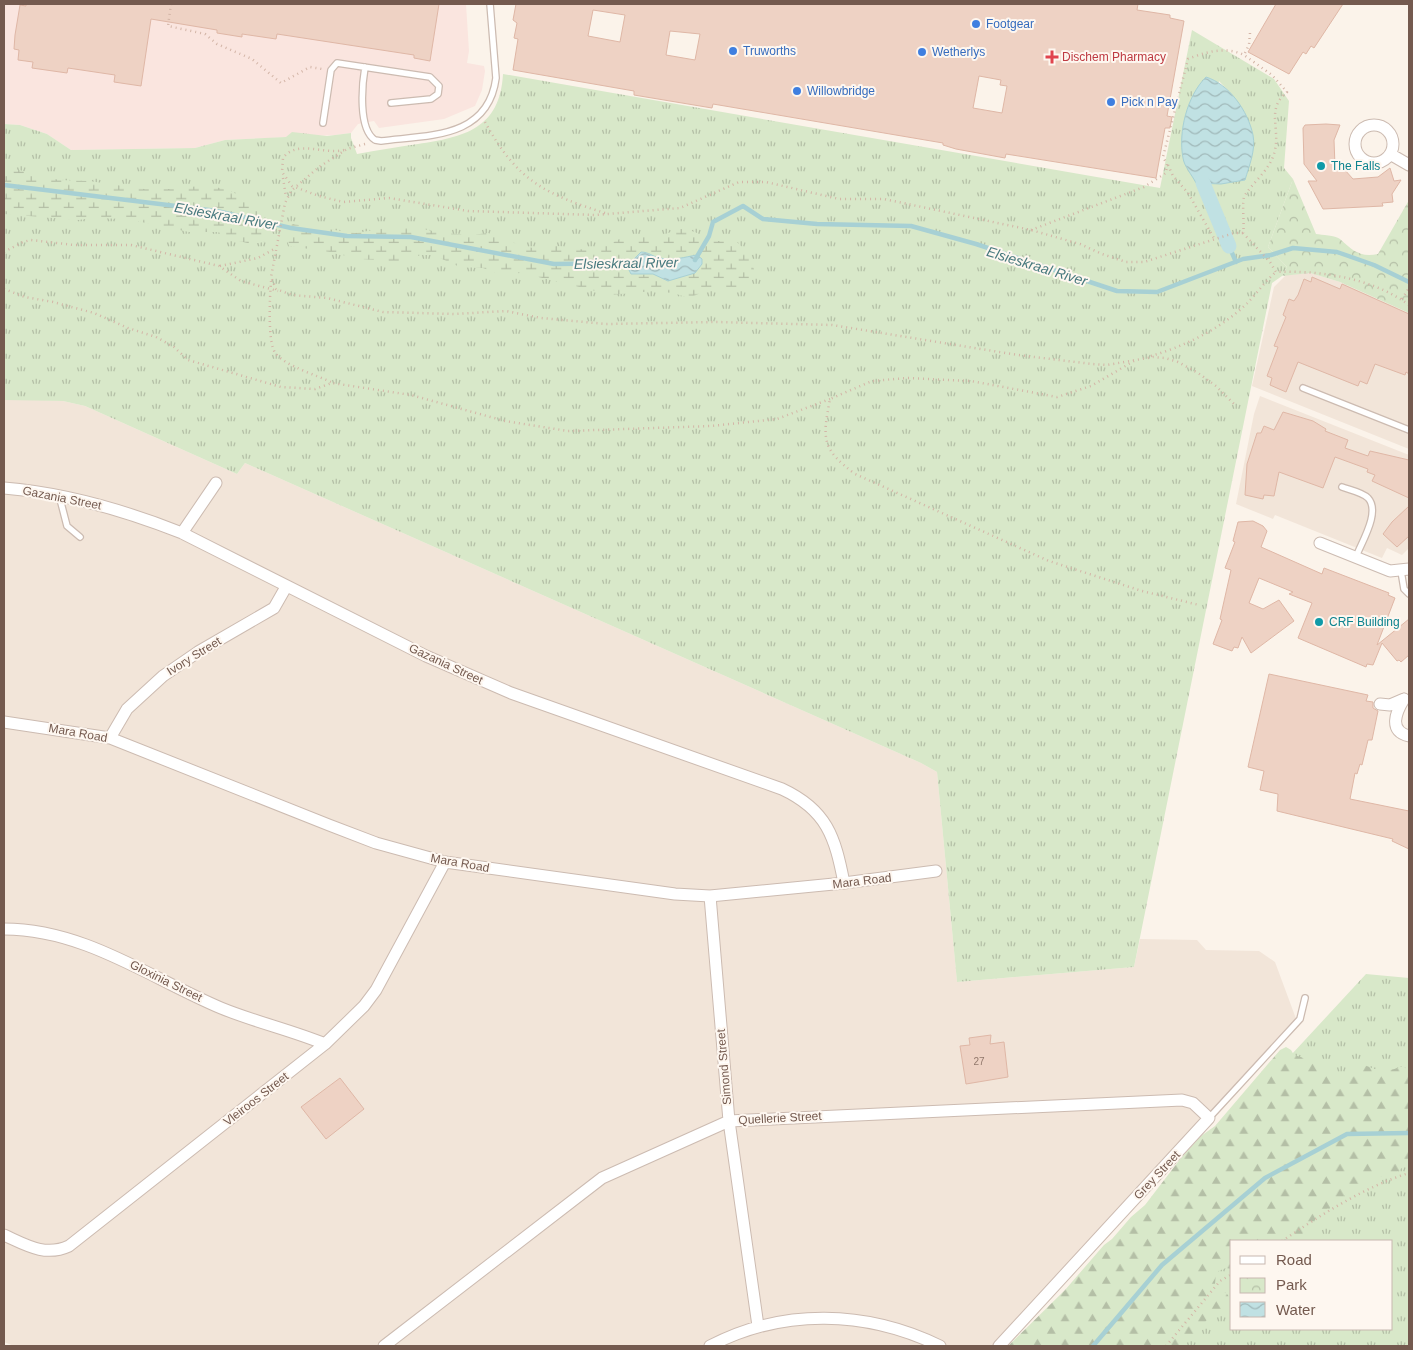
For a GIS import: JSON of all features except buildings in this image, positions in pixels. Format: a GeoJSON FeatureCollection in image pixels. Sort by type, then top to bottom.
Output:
{"type":"FeatureCollection","features":[{"type":"Feature","properties":{"kind":"street"},"geometry":{"type":"LineString","coordinates":[[1390,154],[1409,165]]}},
{"type":"Feature","properties":{"kind":"street"},"geometry":{"type":"LineString","coordinates":[[182,533],[216,483]]}},
{"type":"Feature","properties":{"kind":"street","name":"Gazania Street"},"geometry":{"type":"LineString","coordinates":[[4,488],[86,500],[182,533],[426,656],[511,693],[798,796],[813,807],[832,833],[844,883]]}},
{"type":"Feature","properties":{"kind":"street"},"geometry":{"type":"LineString","coordinates":[[1320,543],[1390,571],[1405,570]]}},
{"type":"Feature","properties":{"kind":"street","name":"Ivory Street"},"geometry":{"type":"LineString","coordinates":[[110,738],[127,709],[163,676],[198,652],[274,608],[286,587]]}},
{"type":"Feature","properties":{"kind":"street"},"geometry":{"type":"LineString","coordinates":[[1380,704],[1395,704],[1407,697]]}},
{"type":"Feature","properties":{"kind":"street"},"geometry":{"type":"LineString","coordinates":[[1407,697],[1397,711],[1395,722],[1400,732],[1409,736]]}},
{"type":"Feature","properties":{"kind":"street","name":"Mara Road"},"geometry":{"type":"LineString","coordinates":[[4,722],[110,738],[376,843],[445,862],[675,894],[710,896],[844,883],[936,871]]}},
{"type":"Feature","properties":{"kind":"street","name":"Vleiroos Street"},"geometry":{"type":"LineString","coordinates":[[4,1235],[48,1252],[58,1251],[69,1246],[326,1044],[364,1006],[376,990],[445,862]]}},
{"type":"Feature","properties":{"kind":"street","name":"Simond Street"},"geometry":{"type":"LineString","coordinates":[[710,896],[729,1121],[758,1326]]}},
{"type":"Feature","properties":{"kind":"street","name":"Gloxinia Street"},"geometry":{"type":"LineString","coordinates":[[4,929],[41,933],[81,943],[108,953],[222,1008],[296,1032],[326,1044]]}},
{"type":"Feature","properties":{"kind":"street","name":"Quellerie Street"},"geometry":{"type":"LineString","coordinates":[[384,1346],[602,1178],[729,1121],[1182,1100],[1193,1104],[1209,1118]]}},
{"type":"Feature","properties":{"kind":"street","name":"Grey Street"},"geometry":{"type":"LineString","coordinates":[[999,1346],[1209,1118]]}},
{"type":"Feature","properties":{"kind":"street"},"geometry":{"type":"LineString","coordinates":[[710,1346],[758,1326],[826,1318],[864,1320],[904,1331],[940,1346]]}},
{"type":"Feature","properties":{"kind":"lane"},"geometry":{"type":"LineString","coordinates":[[365,67],[362,88],[366,128],[372,139],[381,141],[446,133],[470,124],[481,115],[491,99],[496,78],[490,4]]}},
{"type":"Feature","properties":{"kind":"lane"},"geometry":{"type":"LineString","coordinates":[[323,123],[331,70],[334,65],[340,63],[430,77],[439,86],[438,94],[431,99],[391,103]]}},
{"type":"Feature","properties":{"kind":"lane"},"geometry":{"type":"LineString","coordinates":[[1303,388],[1409,430]]}},
{"type":"Feature","properties":{"kind":"lane"},"geometry":{"type":"LineString","coordinates":[[1342,487],[1366,496],[1372,506],[1371,517],[1356,557]]}},
{"type":"Feature","properties":{"kind":"lane"},"geometry":{"type":"LineString","coordinates":[[59,495],[67,526],[80,537]]}},
{"type":"Feature","properties":{"kind":"lane"},"geometry":{"type":"LineString","coordinates":[[1405,570],[1404,589],[1409,594]]}},
{"type":"Feature","properties":{"kind":"lane","name":"Grey Street"},"geometry":{"type":"LineString","coordinates":[[1209,1118],[1300,1019],[1305,998]]}},
{"type":"Feature","properties":{"kind":"path"},"geometry":{"type":"LineString","coordinates":[[172,4],[168,26],[205,34],[216,44],[252,59],[281,83],[310,67],[331,70]]}},
{"type":"Feature","properties":{"kind":"path"},"geometry":{"type":"LineString","coordinates":[[1244,54],[1249,45],[1250,33]]}},
{"type":"Feature","properties":{"kind":"path"},"geometry":{"type":"LineString","coordinates":[[1215,240],[1188,193],[1173,176],[1163,157],[1188,59],[1219,50],[1236,51],[1244,54],[1272,75],[1287,92],[1279,98],[1275,106],[1276,136],[1272,156],[1264,172],[1244,197],[1243,233]]}},
{"type":"Feature","properties":{"kind":"path"},"geometry":{"type":"LineString","coordinates":[[481,115],[505,156],[535,185],[552,195],[609,214]]}},
{"type":"Feature","properties":{"kind":"path"},"geometry":{"type":"LineString","coordinates":[[286,201],[295,187],[348,149],[360,144],[381,141]]}},
{"type":"Feature","properties":{"kind":"path"},"geometry":{"type":"LineString","coordinates":[[348,149],[333,152],[296,149],[283,158],[282,172],[286,190],[286,201],[271,277],[271,336],[274,352],[281,359],[332,383],[411,395],[505,421],[568,431],[711,426],[777,419],[872,381],[907,378],[970,381],[1057,397],[1091,386],[1140,358],[1197,338],[1242,309],[1276,272],[1316,271],[1331,274],[1393,293],[1409,305]]}},
{"type":"Feature","properties":{"kind":"path"},"geometry":{"type":"LineString","coordinates":[[1031,230],[1144,187],[1166,173],[1167,164]]}},
{"type":"Feature","properties":{"kind":"path"},"geometry":{"type":"LineString","coordinates":[[282,172],[287,182],[295,187],[343,202],[389,198],[468,211],[609,214],[680,208],[724,188],[750,181],[785,186],[805,193],[839,199],[897,202],[1031,230],[1080,244],[1126,262],[1144,262],[1234,233],[1243,233],[1270,262],[1276,272]]}},
{"type":"Feature","properties":{"kind":"path"},"geometry":{"type":"LineString","coordinates":[[4,252],[31,240],[74,245],[131,245],[219,266],[241,280],[271,289],[327,298],[383,312],[454,314],[506,311],[541,318],[596,323],[717,322],[832,325],[1068,362],[1107,365],[1140,358],[1165,358],[1183,364],[1216,386],[1236,406]]}},
{"type":"Feature","properties":{"kind":"path"},"geometry":{"type":"LineString","coordinates":[[219,266],[258,258],[273,251],[277,245]]}},
{"type":"Feature","properties":{"kind":"path"},"geometry":{"type":"LineString","coordinates":[[271,277],[276,289],[287,293]]}},
{"type":"Feature","properties":{"kind":"path"},"geometry":{"type":"LineString","coordinates":[[1402,299],[1409,288]]}},
{"type":"Feature","properties":{"kind":"path"},"geometry":{"type":"LineString","coordinates":[[4,289],[25,297],[94,313],[128,328],[156,337],[174,347],[188,360],[281,387],[315,389],[332,383]]}},
{"type":"Feature","properties":{"kind":"path"},"geometry":{"type":"LineString","coordinates":[[830,399],[826,419],[826,442],[835,458],[855,474],[1050,561],[1142,590],[1198,605]]}},
{"type":"Feature","properties":{"kind":"path"},"geometry":{"type":"LineString","coordinates":[[1284,1240],[1320,1216],[1392,1178],[1409,1173]]}},
{"type":"Feature","properties":{"kind":"path"},"geometry":{"type":"LineString","coordinates":[[1166,1346],[1220,1281],[1230,1275]]}},
{"type":"Feature","properties":{"kind":"shaded area"},"geometry":{"type":"Polygon","coordinates":[[[4,4],[466,4],[469,51],[467,63],[484,66],[482,90],[475,106],[444,119],[379,128],[374,121],[358,124],[351,133],[225,140],[195,148],[71,150],[47,134],[20,125],[4,124],[4,4]]]}},
{"type":"Feature","properties":{"kind":"shaded area"},"geometry":{"type":"Polygon","coordinates":[[[1310,273],[1340,282],[1409,313],[1409,449],[1252,386],[1274,287],[1286,275],[1310,273]]]}},
{"type":"Feature","properties":{"kind":"shaded area"},"geometry":{"type":"Polygon","coordinates":[[[1260,396],[1409,455],[1409,548],[1402,555],[1387,548],[1382,558],[1275,515],[1273,519],[1236,504],[1254,414],[1260,396]]]}},
{"type":"Feature","properties":{"kind":"shaded area"},"geometry":{"type":"Polygon","coordinates":[[[4,400],[63,401],[85,406],[237,474],[245,463],[921,763],[937,772],[957,982],[1134,967],[1140,939],[1197,940],[1206,950],[1259,951],[1275,962],[1298,1024],[1000,1346],[14,1346],[4,1342],[4,400]]]}},
{"type":"Feature","properties":{"kind":"green space"},"geometry":{"type":"Polygon","coordinates":[[[1192,30],[1274,79],[1289,101],[1284,168],[1293,179],[1268,247],[1287,267],[1282,276],[1272,283],[1134,967],[957,982],[937,772],[921,763],[245,463],[237,474],[85,406],[63,401],[4,400],[4,124],[20,125],[47,134],[71,150],[195,148],[225,140],[286,137],[292,132],[327,136],[351,133],[357,154],[450,138],[477,127],[495,107],[500,93],[503,74],[1160,188],[1192,30]],[[1219,81],[1196,183],[1221,184],[1234,97],[1219,81]]]}},
{"type":"Feature","properties":{"kind":"green space"},"geometry":{"type":"Polygon","coordinates":[[[4,169],[19,170],[59,180],[89,181],[144,189],[173,189],[208,185],[231,191],[262,209],[268,232],[264,242],[252,244],[234,240],[218,232],[189,232],[127,219],[93,218],[78,220],[4,214],[4,169]]]}},
{"type":"Feature","properties":{"kind":"green space"},"geometry":{"type":"Polygon","coordinates":[[[1293,179],[1316,234],[1338,238],[1353,250],[1366,255],[1378,254],[1409,200],[1409,313],[1340,282],[1310,273],[1282,276],[1287,267],[1268,247],[1293,179]]]}},
{"type":"Feature","properties":{"kind":"green space"},"geometry":{"type":"Polygon","coordinates":[[[292,224],[356,233],[379,229],[414,227],[442,233],[472,235],[488,233],[537,249],[556,246],[594,251],[626,236],[661,236],[678,229],[684,229],[695,232],[711,241],[733,241],[738,243],[750,256],[755,273],[749,282],[733,289],[715,287],[689,298],[673,293],[652,291],[612,295],[522,273],[499,274],[483,268],[460,267],[433,255],[421,255],[392,265],[375,260],[359,259],[330,252],[289,246],[287,240],[292,224]],[[647,252],[636,275],[653,274],[663,279],[702,259],[697,255],[672,259],[654,256],[647,252]]]}},
{"type":"Feature","properties":{"kind":"green space"},"geometry":{"type":"Polygon","coordinates":[[[1366,974],[1409,978],[1409,1346],[1022,1346],[1366,974]]]}},
{"type":"Feature","properties":{"kind":"green space"},"geometry":{"type":"Polygon","coordinates":[[[1286,1047],[1294,1055],[1317,1062],[1324,1068],[1336,1072],[1347,1072],[1364,1065],[1383,1071],[1403,1066],[1409,1071],[1409,1162],[1397,1172],[1364,1181],[1345,1195],[1338,1204],[1318,1213],[1310,1228],[1301,1235],[1284,1240],[1230,1240],[1230,1269],[1226,1268],[1216,1272],[1215,1284],[1228,1295],[1227,1305],[1209,1318],[1182,1346],[1008,1346],[1065,1290],[1104,1245],[1145,1205],[1181,1158],[1201,1136],[1215,1126],[1280,1050],[1286,1047]]]}},
{"type":"Feature","properties":{"kind":"water"},"geometry":{"type":"Polygon","coordinates":[[[1206,77],[1230,92],[1247,117],[1253,135],[1254,146],[1245,180],[1221,184],[1196,183],[1186,167],[1182,148],[1183,126],[1189,104],[1199,85],[1206,77]]]}},
{"type":"Feature","properties":{"kind":"water"},"geometry":{"type":"Polygon","coordinates":[[[641,252],[670,259],[697,255],[702,259],[702,264],[695,273],[668,281],[653,274],[631,274],[627,266],[641,252]]]}},
{"type":"Feature","properties":{"kind":"waterway"},"geometry":{"type":"LineString","coordinates":[[1203,183],[1229,246]]}},
{"type":"Feature","properties":{"kind":"waterway","name":"Elsieskraal River"},"geometry":{"type":"LineString","coordinates":[[4,185],[217,211],[291,228],[347,236],[411,237],[554,264],[636,263]]}},
{"type":"Feature","properties":{"kind":"waterway","name":"Elsieskraal River"},"geometry":{"type":"LineString","coordinates":[[695,260],[709,236],[713,222],[743,206],[763,219],[817,224],[911,226],[976,244],[1117,291],[1157,292],[1243,259],[1271,255],[1293,248],[1337,252],[1374,265],[1409,282]]}},
{"type":"Feature","properties":{"kind":"waterway"},"geometry":{"type":"LineString","coordinates":[[1229,246],[1236,262]]}},
{"type":"Feature","properties":{"kind":"waterway"},"geometry":{"type":"LineString","coordinates":[[1093,1346],[1162,1265],[1265,1178],[1347,1134],[1409,1133]]}},
{"type":"Feature","properties":{"kind":"place","name":"Footgear"},"geometry":{"type":"Point","coordinates":[976,24]}},
{"type":"Feature","properties":{"kind":"place","name":"Truworths"},"geometry":{"type":"Point","coordinates":[733,51]}},
{"type":"Feature","properties":{"kind":"place","name":"Wetherlys"},"geometry":{"type":"Point","coordinates":[922,52]}},
{"type":"Feature","properties":{"kind":"place","name":"Dischem Pharmacy"},"geometry":{"type":"Point","coordinates":[1052,57]}},
{"type":"Feature","properties":{"kind":"place","name":"Willowbridge"},"geometry":{"type":"Point","coordinates":[797,91]}},
{"type":"Feature","properties":{"kind":"place","name":"Pick n Pay"},"geometry":{"type":"Point","coordinates":[1111,102]}},
{"type":"Feature","properties":{"kind":"place","name":"The Falls"},"geometry":{"type":"Point","coordinates":[1321,166]}},
{"type":"Feature","properties":{"kind":"place","name":"CRF Building"},"geometry":{"type":"Point","coordinates":[1319,622]}}]}
